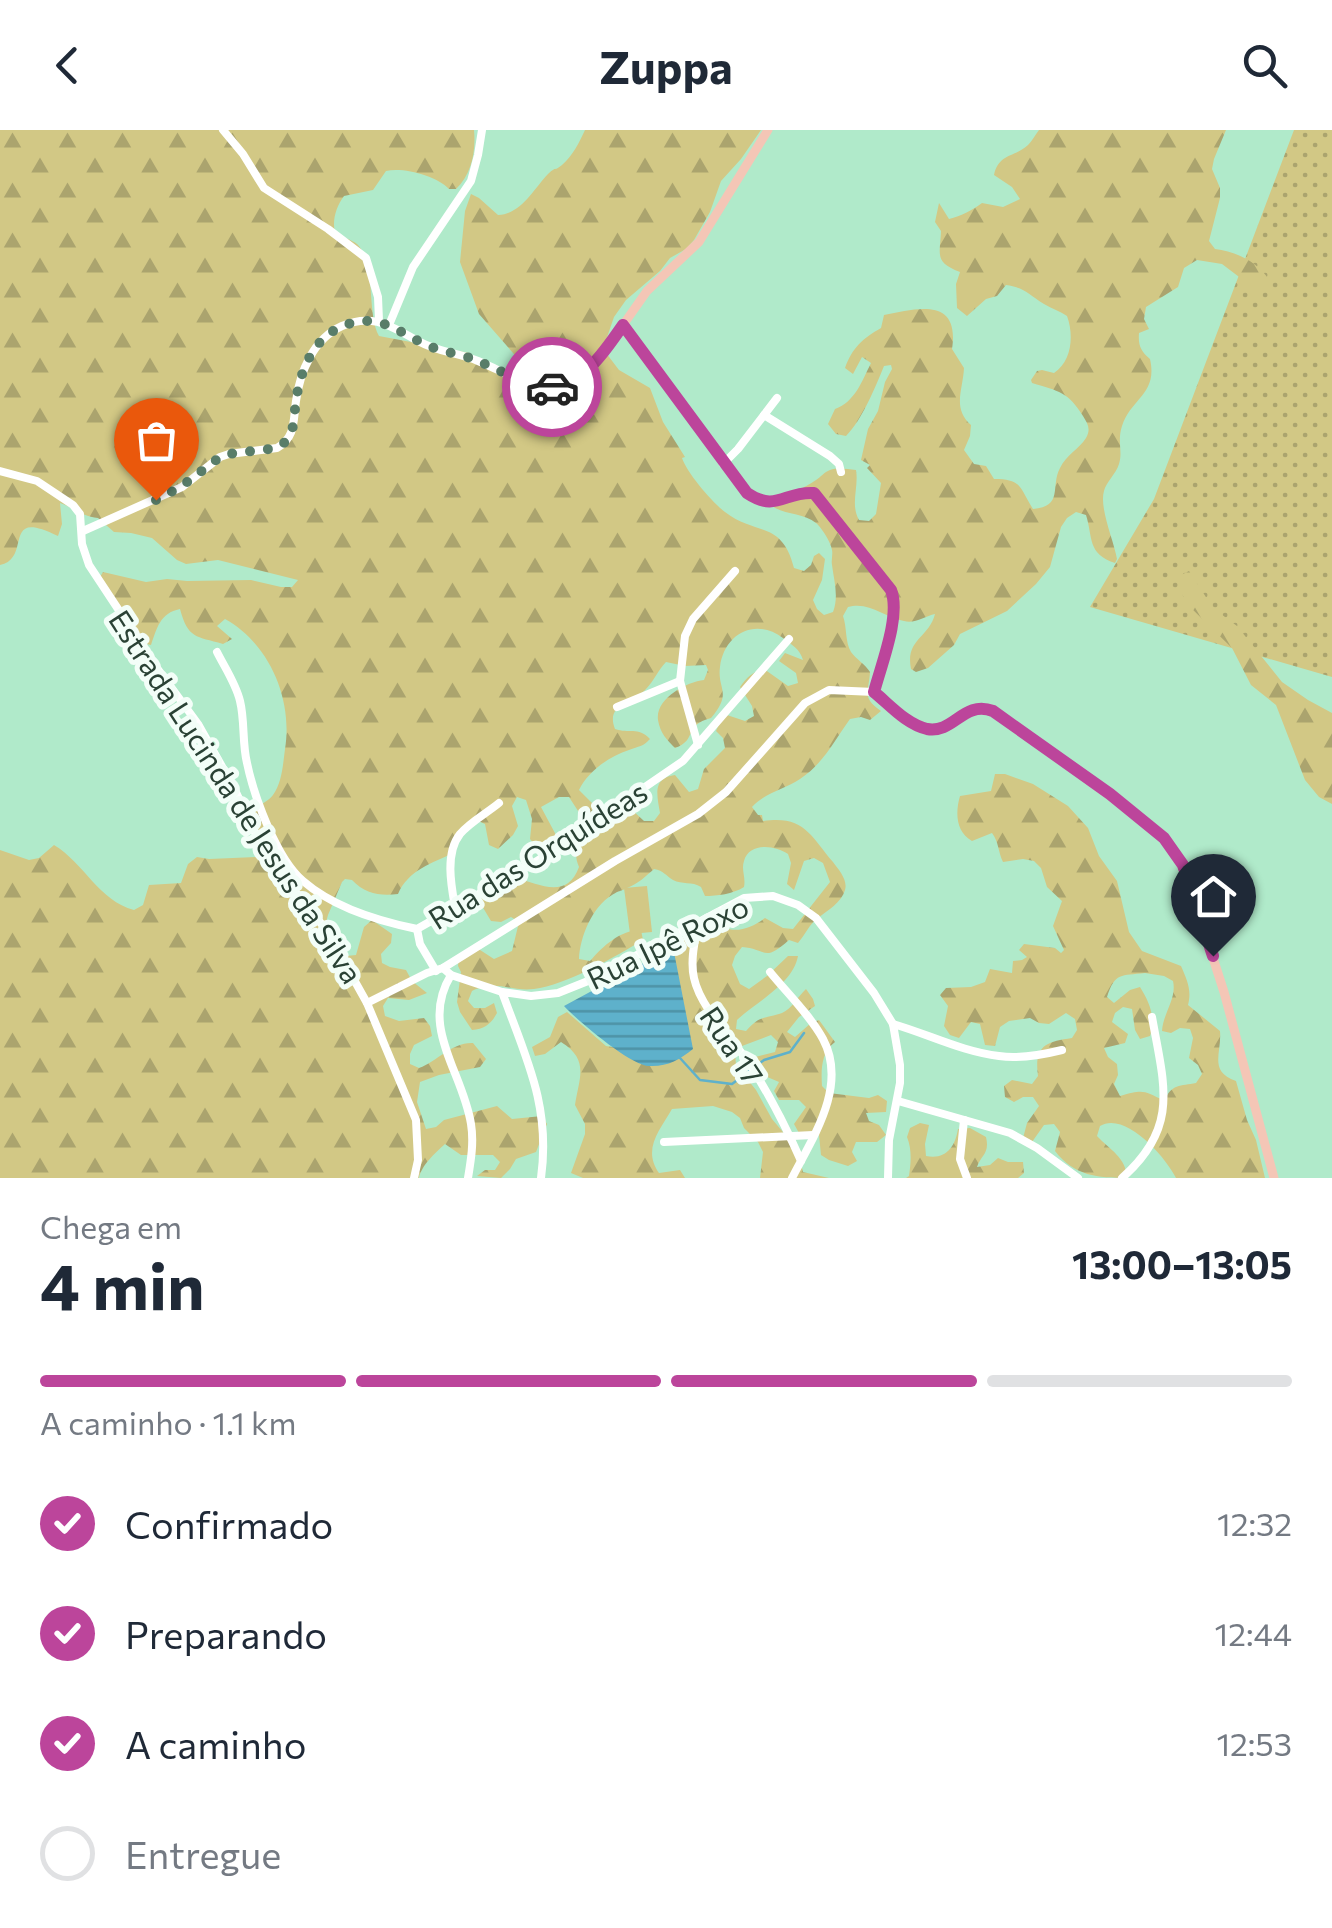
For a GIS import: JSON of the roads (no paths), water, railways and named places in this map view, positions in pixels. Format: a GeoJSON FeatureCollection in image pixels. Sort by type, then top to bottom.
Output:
{"type":"FeatureCollection","features":[{"type":"Feature","properties":{"kind":"main road"},"geometry":{"type":"LineString","coordinates":[[768,130],[699,242],[646,291],[623,325],[747,493],[770,503],[800,493],[814,493],[891,590],[894,614],[874,692],[902,716],[934,730],[973,709],[993,711],[1110,794],[1164,838],[1183,865],[1191,885],[1274,1178]]}},
{"type":"Feature","properties":{"kind":"street"},"geometry":{"type":"LineString","coordinates":[[223,130],[264,188],[366,258],[384,323]]}},
{"type":"Feature","properties":{"kind":"street"},"geometry":{"type":"LineString","coordinates":[[384,323],[413,267],[471,180],[482,130]]}},
{"type":"Feature","properties":{"kind":"street"},"geometry":{"type":"LineString","coordinates":[[0,471],[37,481],[62,496],[80,514],[83,530],[182,486],[220,457],[283,444],[292,432],[300,384],[316,346],[341,326],[384,323],[436,349],[549,388],[576,379],[602,356],[623,325]]}},
{"type":"Feature","properties":{"kind":"street"},"geometry":{"type":"LineString","coordinates":[[723,464],[777,398]]}},
{"type":"Feature","properties":{"kind":"street"},"geometry":{"type":"LineString","coordinates":[[764,416],[830,456],[841,472]]}},
{"type":"Feature","properties":{"kind":"street","name":"Estrada Lucinda de Jesus da Silva"},"geometry":{"type":"LineString","coordinates":[[83,530],[82,544],[89,566],[198,724],[234,786],[259,841],[287,884],[324,926],[368,1002],[416,1120],[418,1160],[414,1178]]}},
{"type":"Feature","properties":{"kind":"street"},"geometry":{"type":"LineString","coordinates":[[698,744],[680,681],[687,629],[735,571]]}},
{"type":"Feature","properties":{"kind":"street","name":"Rua das Orquídeas"},"geometry":{"type":"LineString","coordinates":[[217,652],[239,696],[244,749],[259,805],[290,867],[304,882],[346,908],[417,929],[537,861],[683,761],[789,639]]}},
{"type":"Feature","properties":{"kind":"street"},"geometry":{"type":"LineString","coordinates":[[617,707],[680,681]]}},
{"type":"Feature","properties":{"kind":"street"},"geometry":{"type":"LineString","coordinates":[[368,1002],[439,969],[698,814],[726,792],[804,703],[828,690],[874,692]]}},
{"type":"Feature","properties":{"kind":"street"},"geometry":{"type":"LineString","coordinates":[[455,907],[450,884],[456,841],[499,803]]}},
{"type":"Feature","properties":{"kind":"street","name":"Rua Ipê Roxo"},"geometry":{"type":"LineString","coordinates":[[452,976],[502,992],[531,996],[558,993],[744,898],[773,896],[816,918],[893,1024]]}},
{"type":"Feature","properties":{"kind":"street","name":"Rua 17"},"geometry":{"type":"LineString","coordinates":[[698,923],[692,962],[701,997],[751,1066],[800,1161]]}},
{"type":"Feature","properties":{"kind":"street"},"geometry":{"type":"LineString","coordinates":[[417,929],[420,944],[439,969],[452,976],[445,986],[439,1018],[441,1035],[471,1123],[468,1178]]}},
{"type":"Feature","properties":{"kind":"street"},"geometry":{"type":"LineString","coordinates":[[770,972],[821,1035],[832,1066],[822,1120],[792,1178]]}},
{"type":"Feature","properties":{"kind":"street"},"geometry":{"type":"LineString","coordinates":[[502,992],[541,1110],[544,1133],[540,1178]]}},
{"type":"Feature","properties":{"kind":"street"},"geometry":{"type":"LineString","coordinates":[[1122,1178],[1150,1149],[1162,1118],[1164,1098],[1152,1017]]}},
{"type":"Feature","properties":{"kind":"street"},"geometry":{"type":"LineString","coordinates":[[888,1178],[900,1065],[893,1024],[1000,1056],[1062,1050]]}},
{"type":"Feature","properties":{"kind":"street"},"geometry":{"type":"LineString","coordinates":[[898,1101],[1010,1133],[1078,1178]]}},
{"type":"Feature","properties":{"kind":"street"},"geometry":{"type":"LineString","coordinates":[[964,1120],[960,1159],[967,1178]]}},
{"type":"Feature","properties":{"kind":"street"},"geometry":{"type":"LineString","coordinates":[[664,1142],[813,1135]]}},
{"type":"Feature","properties":{"kind":"water"},"geometry":{"type":"Polygon","coordinates":[[[673,947],[693,1049],[678,1059],[649,1066],[630,1059],[564,1006],[673,947]]]}},
{"type":"Feature","properties":{"kind":"waterway"},"geometry":{"type":"LineString","coordinates":[[680,1058],[700,1080],[732,1084],[764,1060],[790,1052],[804,1033]]}}]}
